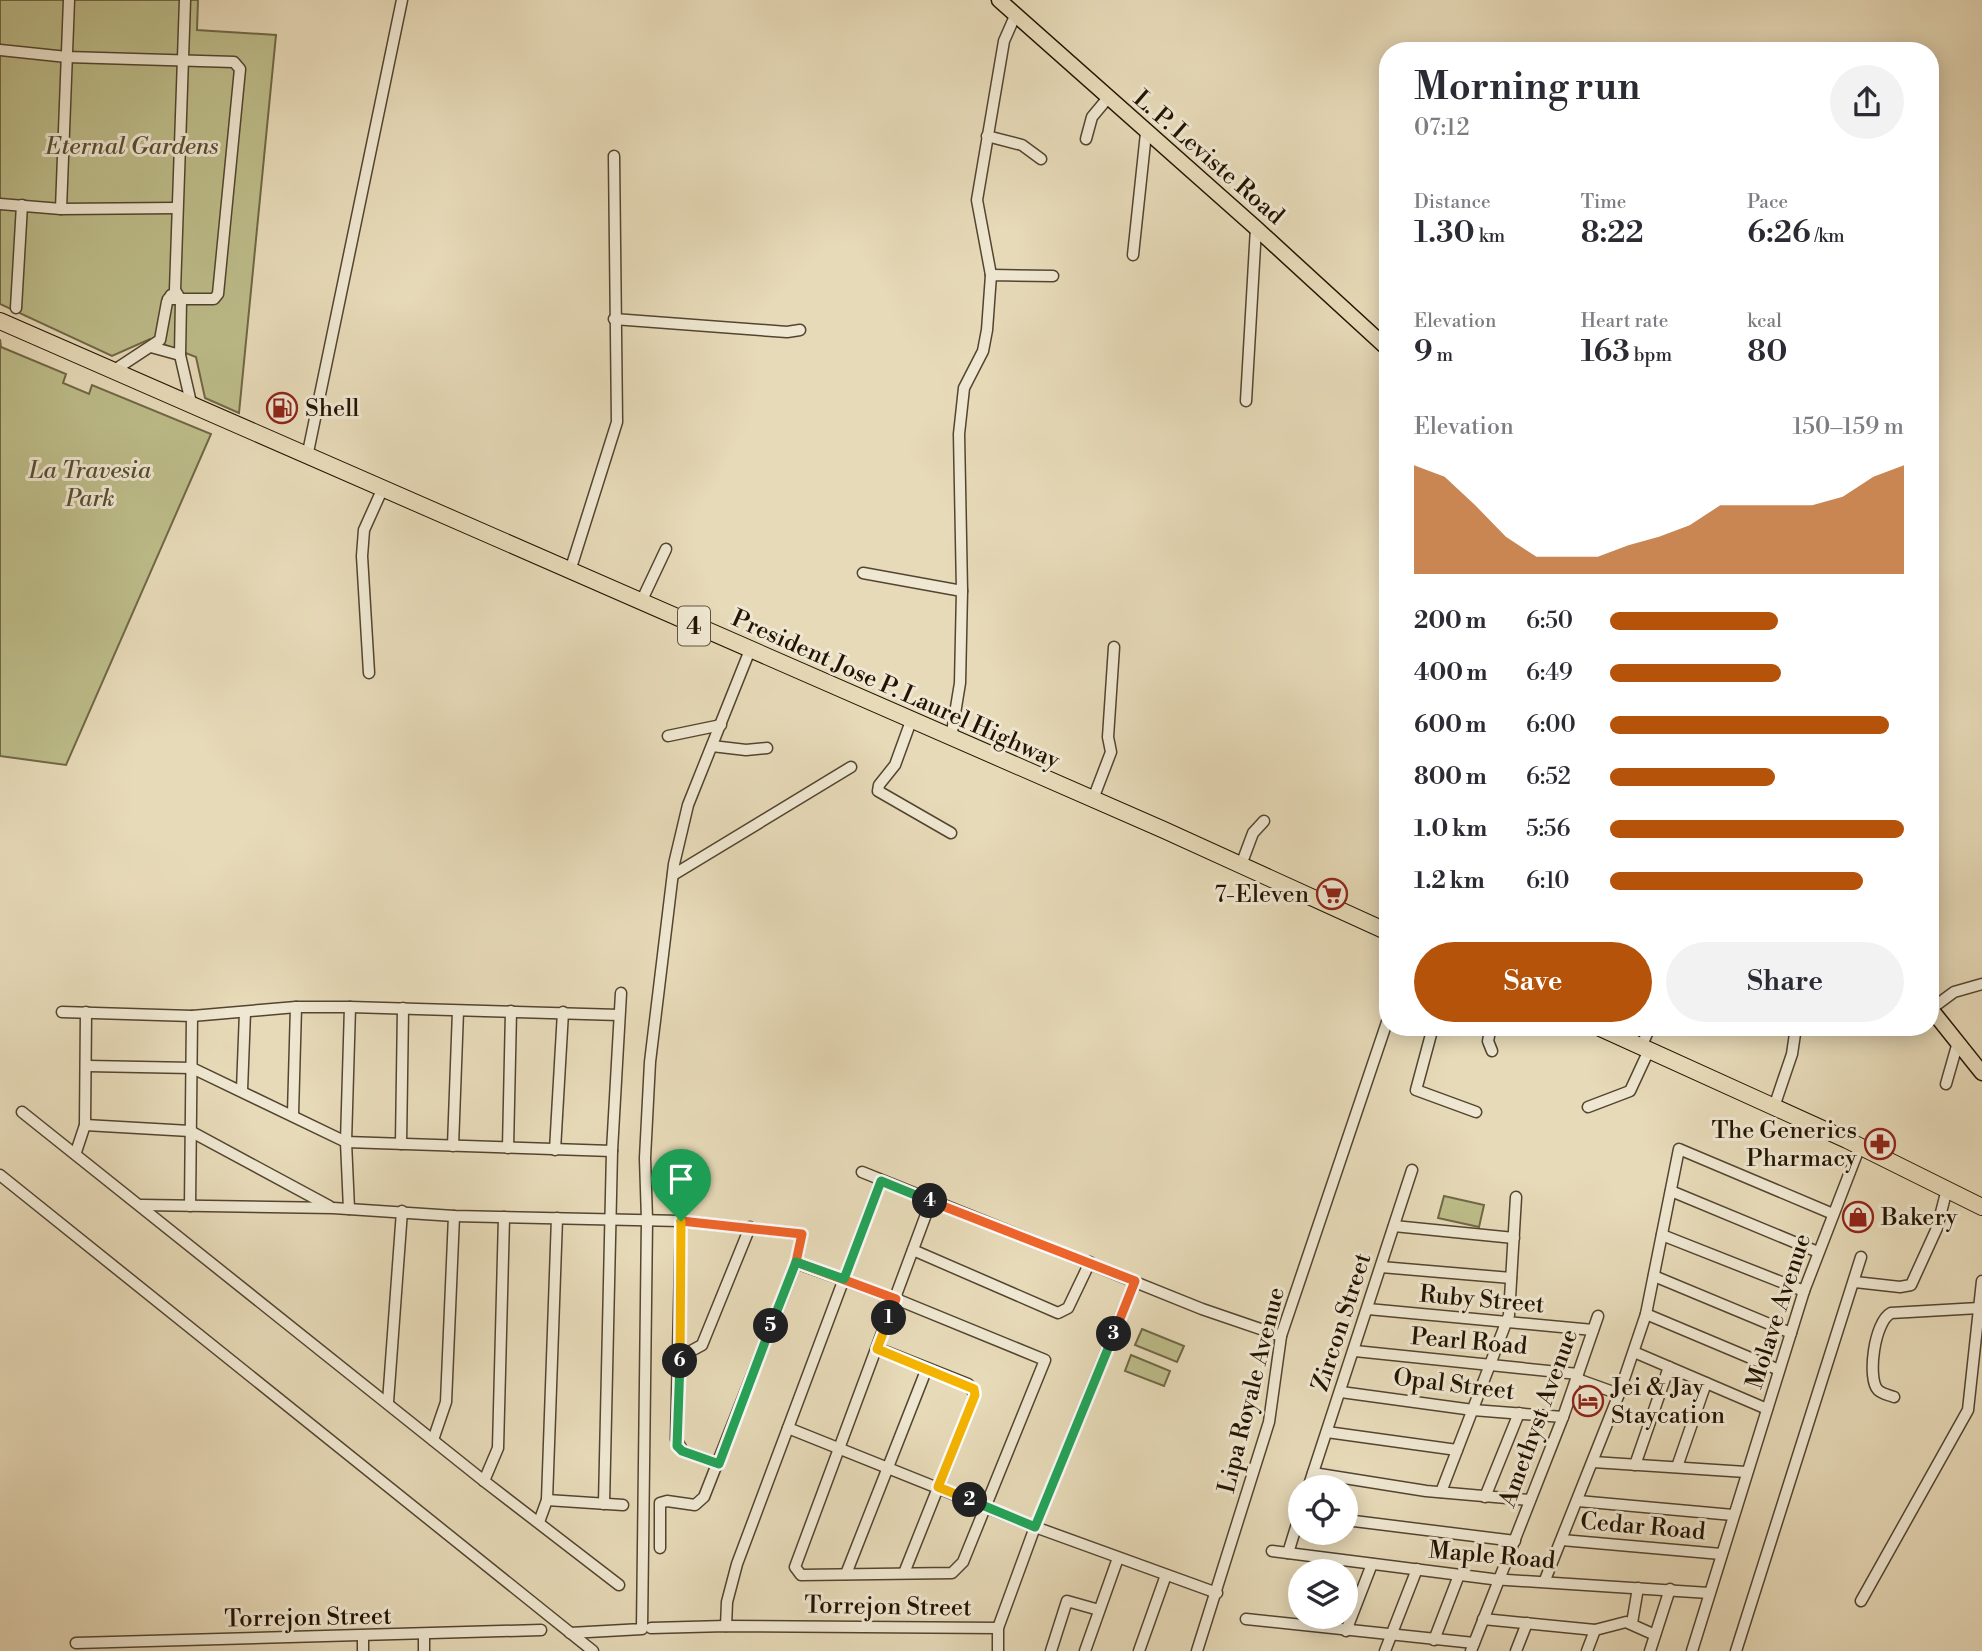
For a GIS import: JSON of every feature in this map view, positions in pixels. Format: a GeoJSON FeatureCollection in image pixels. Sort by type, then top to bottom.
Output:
{"type":"FeatureCollection","features":[{"type":"Feature","properties":{"kind":"highway","name":"President Jose P. Laurel Highway"},"geometry":{"type":"LineString","coordinates":[[0,321],[1241,864],[1379,928]]}},
{"type":"Feature","properties":{"kind":"highway"},"geometry":{"type":"LineString","coordinates":[[1618,1036],[1860,1146],[1982,1207]]}},
{"type":"Feature","properties":{"kind":"main road","name":"L. P. Leviste Road"},"geometry":{"type":"LineString","coordinates":[[999,0],[1379,341]]}},
{"type":"Feature","properties":{"kind":"main road"},"geometry":{"type":"LineString","coordinates":[[1939,1020],[1982,1073]]}},
{"type":"Feature","properties":{"kind":"street"},"geometry":{"type":"LineString","coordinates":[[61,209],[69,0]]}},
{"type":"Feature","properties":{"kind":"street"},"geometry":{"type":"LineString","coordinates":[[185,0],[175,296],[180,355],[192,407]]}},
{"type":"Feature","properties":{"kind":"street"},"geometry":{"type":"LineString","coordinates":[[307,457],[402,0]]}},
{"type":"Feature","properties":{"kind":"street"},"geometry":{"type":"LineString","coordinates":[[951,738],[960,683],[962,591],[959,434],[964,388],[985,340],[991,275],[976,200],[1004,41],[1015,16]]}},
{"type":"Feature","properties":{"kind":"street"},"geometry":{"type":"LineString","coordinates":[[0,50],[67,57],[184,58],[234,62],[240,69],[218,294],[214,299],[175,296]]}},
{"type":"Feature","properties":{"kind":"street"},"geometry":{"type":"LineString","coordinates":[[1086,139],[1095,111],[1107,99]]}},
{"type":"Feature","properties":{"kind":"street"},"geometry":{"type":"LineString","coordinates":[[1133,255],[1146,133]]}},
{"type":"Feature","properties":{"kind":"street"},"geometry":{"type":"LineString","coordinates":[[987,136],[1022,145],[1041,159]]}},
{"type":"Feature","properties":{"kind":"street"},"geometry":{"type":"LineString","coordinates":[[570,571],[617,422],[614,156]]}},
{"type":"Feature","properties":{"kind":"street"},"geometry":{"type":"LineString","coordinates":[[0,204],[61,209],[176,208]]}},
{"type":"Feature","properties":{"kind":"street"},"geometry":{"type":"LineString","coordinates":[[16,308],[22,205]]}},
{"type":"Feature","properties":{"kind":"street"},"geometry":{"type":"LineString","coordinates":[[1246,401],[1256,228]]}},
{"type":"Feature","properties":{"kind":"street"},"geometry":{"type":"LineString","coordinates":[[991,275],[1053,276]]}},
{"type":"Feature","properties":{"kind":"street"},"geometry":{"type":"LineString","coordinates":[[113,371],[151,347],[163,335],[175,296]]}},
{"type":"Feature","properties":{"kind":"street"},"geometry":{"type":"LineString","coordinates":[[614,319],[786,332],[800,330]]}},
{"type":"Feature","properties":{"kind":"street"},"geometry":{"type":"LineString","coordinates":[[151,347],[180,355]]}},
{"type":"Feature","properties":{"kind":"street"},"geometry":{"type":"LineString","coordinates":[[369,673],[362,556],[364,530],[382,490]]}},
{"type":"Feature","properties":{"kind":"street"},"geometry":{"type":"LineString","coordinates":[[641,602],[666,549]]}},
{"type":"Feature","properties":{"kind":"street"},"geometry":{"type":"LineString","coordinates":[[863,573],[962,591]]}},
{"type":"Feature","properties":{"kind":"street"},"geometry":{"type":"LineString","coordinates":[[1093,799],[1111,749],[1108,737],[1114,647]]}},
{"type":"Feature","properties":{"kind":"street"},"geometry":{"type":"LineString","coordinates":[[647,1629],[646,1109],[673,875],[688,805],[750,650]]}},
{"type":"Feature","properties":{"kind":"street"},"geometry":{"type":"LineString","coordinates":[[911,720],[895,765],[879,785],[878,791],[951,833]]}},
{"type":"Feature","properties":{"kind":"street"},"geometry":{"type":"LineString","coordinates":[[668,736],[721,724]]}},
{"type":"Feature","properties":{"kind":"street"},"geometry":{"type":"LineString","coordinates":[[712,746],[746,750],[767,748]]}},
{"type":"Feature","properties":{"kind":"street"},"geometry":{"type":"LineString","coordinates":[[673,875],[851,767]]}},
{"type":"Feature","properties":{"kind":"street"},"geometry":{"type":"LineString","coordinates":[[1241,864],[1253,833],[1264,821]]}},
{"type":"Feature","properties":{"kind":"street"},"geometry":{"type":"LineString","coordinates":[[1939,1003],[1961,989],[1982,984]]}},
{"type":"Feature","properties":{"kind":"street"},"geometry":{"type":"LineString","coordinates":[[604,1504],[612,1152],[621,993]]}},
{"type":"Feature","properties":{"kind":"street"},"geometry":{"type":"LineString","coordinates":[[62,1012],[192,1016],[296,1007],[350,1007],[619,1015]]}},
{"type":"Feature","properties":{"kind":"street"},"geometry":{"type":"LineString","coordinates":[[293,1114],[296,1007]]}},
{"type":"Feature","properties":{"kind":"street"},"geometry":{"type":"LineString","coordinates":[[349,1209],[346,1142],[350,1007]]}},
{"type":"Feature","properties":{"kind":"street"},"geometry":{"type":"LineString","coordinates":[[401,1144],[403,1008]]}},
{"type":"Feature","properties":{"kind":"street"},"geometry":{"type":"LineString","coordinates":[[453,1146],[458,1011]]}},
{"type":"Feature","properties":{"kind":"street"},"geometry":{"type":"LineString","coordinates":[[508,1148],[511,1011]]}},
{"type":"Feature","properties":{"kind":"street"},"geometry":{"type":"LineString","coordinates":[[76,1152],[85,1125],[88,1066],[86,1012]]}},
{"type":"Feature","properties":{"kind":"street"},"geometry":{"type":"LineString","coordinates":[[242,1090],[245,1012]]}},
{"type":"Feature","properties":{"kind":"street"},"geometry":{"type":"LineString","coordinates":[[555,1150],[563,1012]]}},
{"type":"Feature","properties":{"kind":"street"},"geometry":{"type":"LineString","coordinates":[[190,1206],[192,1016]]}},
{"type":"Feature","properties":{"kind":"street","name":"Lipa Royale Avenue"},"geometry":{"type":"LineString","coordinates":[[1197,1651],[1269,1422],[1281,1336],[1382,1036]]}},
{"type":"Feature","properties":{"kind":"street"},"geometry":{"type":"LineString","coordinates":[[1431,1036],[1416,1090],[1476,1112]]}},
{"type":"Feature","properties":{"kind":"street"},"geometry":{"type":"LineString","coordinates":[[1489,1036],[1488,1041],[1492,1051]]}},
{"type":"Feature","properties":{"kind":"street"},"geometry":{"type":"LineString","coordinates":[[1588,1107],[1630,1091],[1648,1036]]}},
{"type":"Feature","properties":{"kind":"street"},"geometry":{"type":"LineString","coordinates":[[1774,1107],[1792,1054],[1795,1036]]}},
{"type":"Feature","properties":{"kind":"street"},"geometry":{"type":"LineString","coordinates":[[1946,1084],[1958,1042]]}},
{"type":"Feature","properties":{"kind":"street"},"geometry":{"type":"LineString","coordinates":[[88,1066],[192,1068],[293,1114],[346,1142],[612,1152]]}},
{"type":"Feature","properties":{"kind":"street"},"geometry":{"type":"LineString","coordinates":[[22,1112],[76,1152],[484,1481],[619,1585]]}},
{"type":"Feature","properties":{"kind":"street"},"geometry":{"type":"LineString","coordinates":[[85,1125],[190,1131],[333,1208]]}},
{"type":"Feature","properties":{"kind":"street","name":"Molave Avenue"},"geometry":{"type":"LineString","coordinates":[[1692,1651],[1804,1291],[1860,1146]]}},
{"type":"Feature","properties":{"kind":"street"},"geometry":{"type":"LineString","coordinates":[[1545,1580],[1619,1394],[1646,1314],[1679,1149],[1833,1214]]}},
{"type":"Feature","properties":{"kind":"street","name":"Zircon Street"},"geometry":{"type":"LineString","coordinates":[[1313,1473],[1412,1170]]}},
{"type":"Feature","properties":{"kind":"street"},"geometry":{"type":"LineString","coordinates":[[862,1172],[1202,1309],[1281,1336]]}},
{"type":"Feature","properties":{"kind":"street"},"geometry":{"type":"LineString","coordinates":[[0,1175],[593,1651]]}},
{"type":"Feature","properties":{"kind":"street"},"geometry":{"type":"LineString","coordinates":[[726,1626],[727,1602],[734,1574],[881,1181]]}},
{"type":"Feature","properties":{"kind":"street"},"geometry":{"type":"LineString","coordinates":[[1855,1282],[1900,1287],[1911,1285],[1937,1228],[1947,1189]]}},
{"type":"Feature","properties":{"kind":"street"},"geometry":{"type":"LineString","coordinates":[[1671,1191],[1818,1252]]}},
{"type":"Feature","properties":{"kind":"street"},"geometry":{"type":"LineString","coordinates":[[1441,1492],[1507,1324],[1517,1197]]}},
{"type":"Feature","properties":{"kind":"street"},"geometry":{"type":"LineString","coordinates":[[796,1262],[896,1299],[1045,1360],[987,1507],[958,1569],[952,1573],[801,1575],[795,1567],[896,1299],[931,1201]]}},
{"type":"Feature","properties":{"kind":"street"},"geometry":{"type":"LineString","coordinates":[[142,1205],[333,1208],[454,1216],[681,1221],[802,1234],[796,1262],[719,1464],[701,1502],[695,1505],[667,1501],[660,1503],[660,1548]]}},
{"type":"Feature","properties":{"kind":"street"},"geometry":{"type":"LineString","coordinates":[[388,1402],[402,1211]]}},
{"type":"Feature","properties":{"kind":"street"},"geometry":{"type":"LineString","coordinates":[[433,1440],[446,1402],[454,1216]]}},
{"type":"Feature","properties":{"kind":"street"},"geometry":{"type":"LineString","coordinates":[[484,1481],[498,1448],[503,1217]]}},
{"type":"Feature","properties":{"kind":"street"},"geometry":{"type":"LineString","coordinates":[[539,1522],[547,1500],[556,1218]]}},
{"type":"Feature","properties":{"kind":"street"},"geometry":{"type":"LineString","coordinates":[[681,1221],[677,1446],[682,1451],[719,1464]]}},
{"type":"Feature","properties":{"kind":"street"},"geometry":{"type":"LineString","coordinates":[[1394,1226],[1514,1238]]}},
{"type":"Feature","properties":{"kind":"street"},"geometry":{"type":"LineString","coordinates":[[680,1357],[702,1345],[750,1227]]}},
{"type":"Feature","properties":{"kind":"street"},"geometry":{"type":"LineString","coordinates":[[1662,1236],[1804,1291]]}},
{"type":"Feature","properties":{"kind":"street"},"geometry":{"type":"LineString","coordinates":[[914,1250],[1058,1313],[1068,1308],[1090,1262]]}},
{"type":"Feature","properties":{"kind":"street"},"geometry":{"type":"LineString","coordinates":[[1736,1651],[1855,1282],[1861,1256]]}},
{"type":"Feature","properties":{"kind":"street"},"geometry":{"type":"LineString","coordinates":[[1381,1267],[1511,1278]]}},
{"type":"Feature","properties":{"kind":"street"},"geometry":{"type":"LineString","coordinates":[[1654,1276],[1791,1333]]}},
{"type":"Feature","properties":{"kind":"street"},"geometry":{"type":"LineString","coordinates":[[998,1651],[998,1628],[1035,1527],[1135,1281]]}},
{"type":"Feature","properties":{"kind":"street"},"geometry":{"type":"LineString","coordinates":[[1861,1601],[1968,1410],[1982,1281]]}},
{"type":"Feature","properties":{"kind":"street"},"geometry":{"type":"LineString","coordinates":[[1894,1397],[1881,1392],[1875,1385],[1874,1340],[1882,1319],[1891,1313],[1979,1308]]}},
{"type":"Feature","properties":{"kind":"street","name":"Ruby Street"},"geometry":{"type":"LineString","coordinates":[[1368,1310],[1593,1330]]}},
{"type":"Feature","properties":{"kind":"street"},"geometry":{"type":"LineString","coordinates":[[1646,1314],[1779,1370]]}},
{"type":"Feature","properties":{"kind":"street","name":"Amethyst Avenue"},"geometry":{"type":"LineString","coordinates":[[1472,1647],[1563,1417],[1598,1316]]}},
{"type":"Feature","properties":{"kind":"street"},"geometry":{"type":"LineString","coordinates":[[877,1349],[968,1384],[975,1395],[904,1573]]}},
{"type":"Feature","properties":{"kind":"street","name":"Pearl Road"},"geometry":{"type":"LineString","coordinates":[[1355,1351],[1577,1376],[1619,1394]]}},
{"type":"Feature","properties":{"kind":"street"},"geometry":{"type":"LineString","coordinates":[[1634,1352],[1767,1409]]}},
{"type":"Feature","properties":{"kind":"street"},"geometry":{"type":"LineString","coordinates":[[1635,1465],[1669,1367]]}},
{"type":"Feature","properties":{"kind":"street"},"geometry":{"type":"LineString","coordinates":[[846,1574],[927,1368]]}},
{"type":"Feature","properties":{"kind":"street"},"geometry":{"type":"LineString","coordinates":[[1677,1467],[1706,1383]]}},
{"type":"Feature","properties":{"kind":"street","name":"Opal Street"},"geometry":{"type":"LineString","coordinates":[[1341,1392],[1473,1410],[1563,1417]]}},
{"type":"Feature","properties":{"kind":"street"},"geometry":{"type":"LineString","coordinates":[[1485,1497],[1519,1413]]}},
{"type":"Feature","properties":{"kind":"street"},"geometry":{"type":"LineString","coordinates":[[788,1428],[1035,1527],[1217,1593]]}},
{"type":"Feature","properties":{"kind":"street"},"geometry":{"type":"LineString","coordinates":[[1327,1432],[1457,1450]]}},
{"type":"Feature","properties":{"kind":"street"},"geometry":{"type":"LineString","coordinates":[[1593,1462],[1746,1472]]}},
{"type":"Feature","properties":{"kind":"street"},"geometry":{"type":"LineString","coordinates":[[1313,1473],[1441,1492],[1530,1500]]}},
{"type":"Feature","properties":{"kind":"street"},"geometry":{"type":"LineString","coordinates":[[547,1500],[622,1505]]}},
{"type":"Feature","properties":{"kind":"street"},"geometry":{"type":"LineString","coordinates":[[1578,1501],[1733,1515]]}},
{"type":"Feature","properties":{"kind":"street"},"geometry":{"type":"LineString","coordinates":[[1358,1521],[1515,1541]]}},
{"type":"Feature","properties":{"kind":"street","name":"Cedar Road"},"geometry":{"type":"LineString","coordinates":[[1562,1541],[1721,1554]]}},
{"type":"Feature","properties":{"kind":"street"},"geometry":{"type":"LineString","coordinates":[[1288,1553],[1290,1545]]}},
{"type":"Feature","properties":{"kind":"street","name":"Maple Road"},"geometry":{"type":"LineString","coordinates":[[1272,1551],[1336,1559]]}},
{"type":"Feature","properties":{"kind":"street"},"geometry":{"type":"LineString","coordinates":[[1084,1651],[1118,1558]]}},
{"type":"Feature","properties":{"kind":"street","name":"Maple Road"},"geometry":{"type":"LineString","coordinates":[[1358,1562],[1460,1575],[1709,1593]]}},
{"type":"Feature","properties":{"kind":"street"},"geometry":{"type":"LineString","coordinates":[[1346,1631],[1372,1564]]}},
{"type":"Feature","properties":{"kind":"street"},"geometry":{"type":"LineString","coordinates":[[1385,1651],[1417,1569]]}},
{"type":"Feature","properties":{"kind":"street"},"geometry":{"type":"LineString","coordinates":[[1139,1651],[1166,1575]]}},
{"type":"Feature","properties":{"kind":"street"},"geometry":{"type":"LineString","coordinates":[[1434,1640],[1460,1575]]}},
{"type":"Feature","properties":{"kind":"street"},"geometry":{"type":"LineString","coordinates":[[1632,1623],[1639,1588]]}},
{"type":"Feature","properties":{"kind":"street"},"geometry":{"type":"LineString","coordinates":[[1650,1651],[1670,1589]]}},
{"type":"Feature","properties":{"kind":"street"},"geometry":{"type":"LineString","coordinates":[[1051,1651],[1067,1601],[1099,1610]]}},
{"type":"Feature","properties":{"kind":"street"},"geometry":{"type":"LineString","coordinates":[[1246,1619],[1288,1621]]}},
{"type":"Feature","properties":{"kind":"street"},"geometry":{"type":"LineString","coordinates":[[1483,1619],[1595,1630],[1619,1623],[1632,1623],[1655,1635]]}},
{"type":"Feature","properties":{"kind":"street"},"geometry":{"type":"LineString","coordinates":[[1516,1651],[1527,1623]]}},
{"type":"Feature","properties":{"kind":"street","name":"Torrejon Street"},"geometry":{"type":"LineString","coordinates":[[570,1633],[726,1626],[998,1628]]}},
{"type":"Feature","properties":{"kind":"street"},"geometry":{"type":"LineString","coordinates":[[1339,1629],[1472,1647]]}},
{"type":"Feature","properties":{"kind":"street","name":"Torrejon Street"},"geometry":{"type":"LineString","coordinates":[[76,1643],[204,1646],[255,1639],[424,1636],[541,1630]]}},
{"type":"Feature","properties":{"kind":"street"},"geometry":{"type":"LineString","coordinates":[[1587,1651],[1595,1630]]}},
{"type":"Feature","properties":{"kind":"street"},"geometry":{"type":"LineString","coordinates":[[424,1636],[424,1651]]}},
{"type":"Feature","properties":{"kind":"street"},"geometry":{"type":"LineString","coordinates":[[363,1637],[363,1651]]}},
{"type":"Feature","properties":{"kind":"street"},"geometry":{"type":"LineString","coordinates":[[310,1638],[310,1651]]}},
{"type":"Feature","properties":{"kind":"street"},"geometry":{"type":"LineString","coordinates":[[255,1639],[256,1651]]}},
{"type":"Feature","properties":{"kind":"green space","name":"Eternal Gardens"},"geometry":{"type":"Polygon","coordinates":[[[0,0],[198,0],[197,30],[276,35],[239,413],[205,398],[196,357],[150,339],[112,356],[0,304],[0,0]]]}},
{"type":"Feature","properties":{"kind":"green space","name":"La Travesia Park"},"geometry":{"type":"Polygon","coordinates":[[[0,339],[1,347],[66,374],[63,383],[89,394],[92,385],[211,434],[66,765],[0,756],[0,339]]]}},
{"type":"Feature","properties":{"kind":"green space"},"geometry":{"type":"Polygon","coordinates":[[[1444,1196],[1484,1205],[1479,1227],[1438,1218],[1444,1196]]]}},
{"type":"Feature","properties":{"kind":"green space"},"geometry":{"type":"Polygon","coordinates":[[[1142,1329],[1184,1346],[1177,1362],[1135,1345],[1142,1329]]]}},
{"type":"Feature","properties":{"kind":"green space"},"geometry":{"type":"Polygon","coordinates":[[[1131,1355],[1170,1371],[1164,1386],[1125,1371],[1131,1355]]]}},
{"type":"Feature","properties":{"kind":"place","name":"Shell"},"geometry":{"type":"Point","coordinates":[282,408]}},
{"type":"Feature","properties":{"kind":"place","name":"7-Eleven"},"geometry":{"type":"Point","coordinates":[1332,894]}},
{"type":"Feature","properties":{"kind":"place","name":"The Generics Pharmacy"},"geometry":{"type":"Point","coordinates":[1880,1144]}},
{"type":"Feature","properties":{"kind":"place","name":"Bakery"},"geometry":{"type":"Point","coordinates":[1858,1217]}},
{"type":"Feature","properties":{"kind":"place","name":"Jei & Jay Staycation"},"geometry":{"type":"Point","coordinates":[1588,1401]}},
{"type":"Feature","properties":{"kind":"route"},"geometry":{"type":"LineString","coordinates":[[681,1221],[677,1446],[682,1451],[719,1464],[796,1262],[844,1279],[881,1181],[1135,1281],[1035,1527],[938,1487],[975,1395],[974,1389],[968,1384],[877,1349],[896,1299],[796,1262],[803,1240],[802,1234],[681,1221]]}}]}
